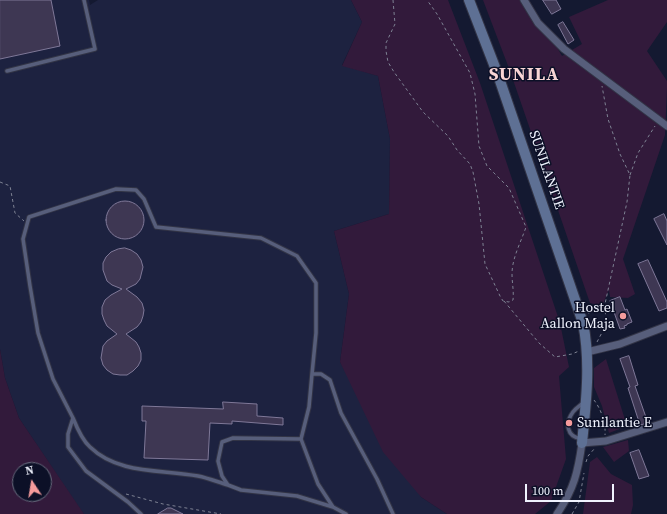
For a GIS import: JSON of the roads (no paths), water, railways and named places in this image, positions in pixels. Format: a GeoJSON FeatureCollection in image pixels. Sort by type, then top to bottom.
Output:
{"type":"FeatureCollection","features":[{"type":"Feature","properties":{"kind":"street","name":"SUNILANTIE"},"geometry":{"type":"LineString","coordinates":[[469,0],[498,75],[583,323],[587,350],[586,401],[582,441]]}},
{"type":"Feature","properties":{"kind":"street"},"geometry":{"type":"LineString","coordinates":[[524,0],[538,23],[564,49],[667,126]]}},
{"type":"Feature","properties":{"kind":"street"},"geometry":{"type":"LineString","coordinates":[[587,350],[620,344],[667,326]]}},
{"type":"Feature","properties":{"kind":"street"},"geometry":{"type":"LineString","coordinates":[[557,514],[565,502],[575,481],[582,441],[606,441],[667,422]]}},
{"type":"Feature","properties":{"kind":"lane"},"geometry":{"type":"LineString","coordinates":[[7,71],[94,49],[84,0]]}},
{"type":"Feature","properties":{"kind":"lane"},"geometry":{"type":"LineString","coordinates":[[333,507],[318,484],[301,439],[309,407],[316,333],[316,283],[297,256],[261,238],[156,227],[144,199],[136,190],[116,190],[29,217],[23,239],[38,333],[53,379],[78,429],[89,446],[102,457],[121,465],[145,470],[198,476],[241,490],[297,496],[333,507],[346,514]]}},
{"type":"Feature","properties":{"kind":"lane"},"geometry":{"type":"LineString","coordinates":[[312,374],[321,374],[330,380],[341,413],[377,479],[393,514]]}},
{"type":"Feature","properties":{"kind":"lane"},"geometry":{"type":"LineString","coordinates":[[582,441],[574,438],[570,434],[569,427],[572,413],[586,401]]}},
{"type":"Feature","properties":{"kind":"lane"},"geometry":{"type":"LineString","coordinates":[[73,418],[68,434],[68,447],[86,471],[128,502],[141,514]]}},
{"type":"Feature","properties":{"kind":"lane"},"geometry":{"type":"LineString","coordinates":[[228,485],[222,476],[218,461],[222,442],[233,438],[301,439]]}},
{"type":"Feature","properties":{"kind":"place","name":"Hostel Aallon Maja"},"geometry":{"type":"Point","coordinates":[623,316]}},
{"type":"Feature","properties":{"kind":"place","name":"Sunilantie E"},"geometry":{"type":"Point","coordinates":[569,423]}},
{"type":"Feature","properties":{"kind":"district","name":"SUNILA"},"geometry":{"type":"Point","coordinates":[524,75]}}]}
